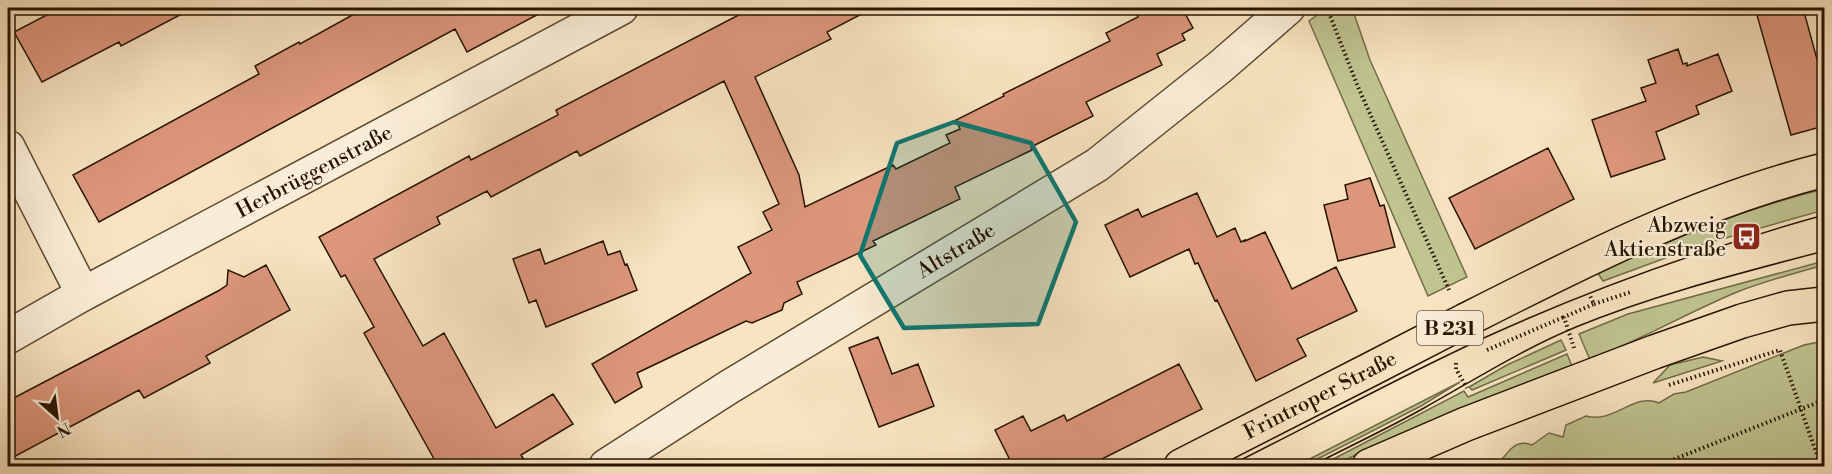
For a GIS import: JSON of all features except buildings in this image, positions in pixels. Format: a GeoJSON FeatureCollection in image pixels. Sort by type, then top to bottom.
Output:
{"type":"FeatureCollection","features":[{"type":"Feature","properties":{"kind":"main road","name":"Frintroper Straße"},"geometry":{"type":"LineString","coordinates":[[1181,466],[1575,264],[1644,232],[1725,201],[1824,170]]}},
{"type":"Feature","properties":{"kind":"main road"},"geometry":{"type":"LineString","coordinates":[[1788,308],[1824,290]]}},
{"type":"Feature","properties":{"kind":"main road"},"geometry":{"type":"LineString","coordinates":[[1369,466],[1532,397],[1654,352],[1742,321],[1788,308],[1824,304]]}},
{"type":"Feature","properties":{"kind":"street","name":"Herbrüggenstraße"},"geometry":{"type":"LineString","coordinates":[[8,337],[83,294],[621,8]]}},
{"type":"Feature","properties":{"kind":"street","name":"Altstraße"},"geometry":{"type":"LineString","coordinates":[[606,466],[739,381],[1097,165],[1220,67],[1288,8]]}},
{"type":"Feature","properties":{"kind":"street"},"geometry":{"type":"LineString","coordinates":[[8,147],[83,294]]}},
{"type":"Feature","properties":{"kind":"path"},"geometry":{"type":"LineString","coordinates":[[1327,8],[1358,87],[1450,291]]}},
{"type":"Feature","properties":{"kind":"path"},"geometry":{"type":"LineString","coordinates":[[1594,304],[1631,292]]}},
{"type":"Feature","properties":{"kind":"path"},"geometry":{"type":"LineString","coordinates":[[1476,355],[1564,317]]}},
{"type":"Feature","properties":{"kind":"path"},"geometry":{"type":"LineString","coordinates":[[1564,353],[1575,349]]}},
{"type":"Feature","properties":{"kind":"path"},"geometry":{"type":"LineString","coordinates":[[1465,359],[1454,364],[1471,393]]}},
{"type":"Feature","properties":{"kind":"path"},"geometry":{"type":"LineString","coordinates":[[1657,466],[1824,400]]}},
{"type":"Feature","properties":{"kind":"path"},"geometry":{"type":"LineString","coordinates":[[1802,410],[1821,466]]}},
{"type":"Feature","properties":{"kind":"highlighted area"},"geometry":{"type":"Polygon","coordinates":[[[954,122],[1031,143],[1076,222],[1038,324],[904,328],[860,255],[897,143],[954,122]]]}},
{"type":"Feature","properties":{"kind":"green space"},"geometry":{"type":"Polygon","coordinates":[[[1327,8],[1352,8],[1370,60],[1467,277],[1428,296],[1309,21],[1327,8]]]}},
{"type":"Feature","properties":{"kind":"green space"},"geometry":{"type":"Polygon","coordinates":[[[1824,189],[1824,210],[1701,245],[1603,281],[1597,272],[1709,225],[1766,205],[1824,189]]]}},
{"type":"Feature","properties":{"kind":"green space"},"geometry":{"type":"Polygon","coordinates":[[[1824,261],[1824,265],[1737,292],[1590,360],[1579,334],[1628,314],[1824,261]]]}},
{"type":"Feature","properties":{"kind":"green space"},"geometry":{"type":"Polygon","coordinates":[[[1561,340],[1566,350],[1472,390],[1469,387],[1507,365],[1561,340]]]}},
{"type":"Feature","properties":{"kind":"green space"},"geometry":{"type":"Polygon","coordinates":[[[1824,341],[1824,466],[1465,466],[1471,462],[1478,464],[1487,460],[1495,465],[1515,446],[1525,443],[1532,445],[1549,433],[1563,437],[1566,425],[1586,416],[1606,416],[1641,402],[1659,403],[1674,394],[1686,392],[1804,345],[1824,341]]]}},
{"type":"Feature","properties":{"kind":"green space"},"geometry":{"type":"Polygon","coordinates":[[[1567,354],[1572,366],[1332,466],[1320,466],[1464,391],[1468,397],[1567,354]]]}},
{"type":"Feature","properties":{"kind":"green space"},"geometry":{"type":"Polygon","coordinates":[[[1703,357],[1722,361],[1653,383],[1670,365],[1703,357]]]}},
{"type":"Feature","properties":{"kind":"green space"},"geometry":{"type":"Polygon","coordinates":[[[1460,382],[1421,406],[1304,466],[1296,466],[1460,382]]]}},
{"type":"Feature","properties":{"kind":"tram line"},"geometry":{"type":"LineString","coordinates":[[1229,466],[1421,368],[1569,301],[1653,269],[1824,215]]}},
{"type":"Feature","properties":{"kind":"tram line"},"geometry":{"type":"LineString","coordinates":[[1311,466],[1410,416],[1518,355],[1576,327],[1668,294],[1824,251]]}},
{"type":"Feature","properties":{"kind":"place","name":"Abzweig Aktienstraße"},"geometry":{"type":"Point","coordinates":[1747,237]}}]}
